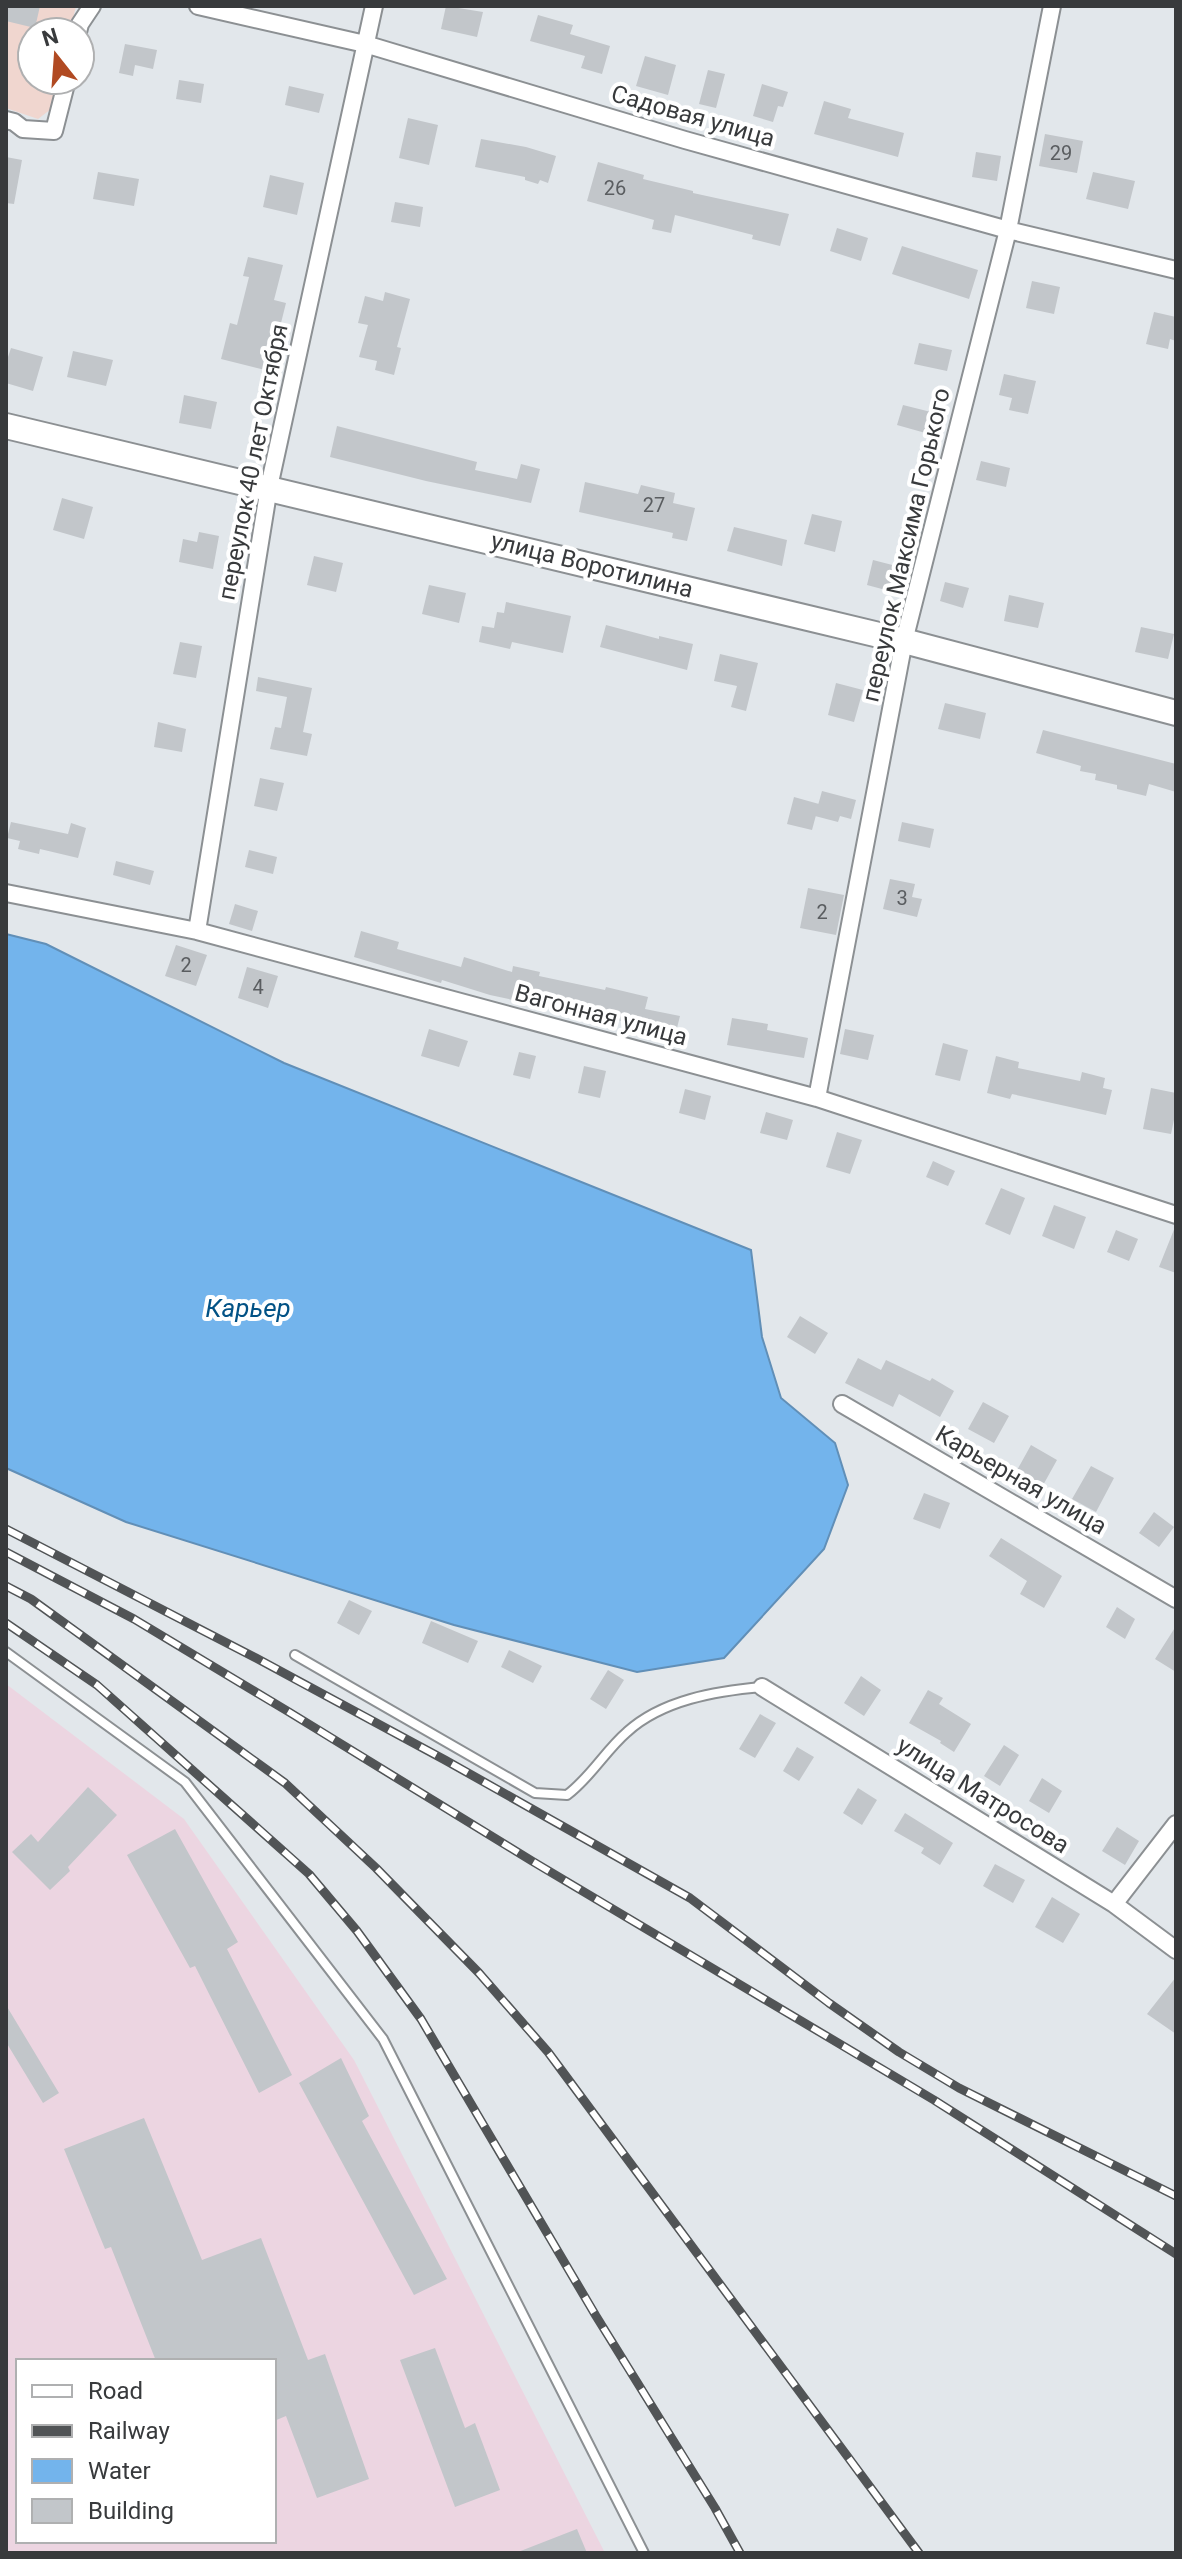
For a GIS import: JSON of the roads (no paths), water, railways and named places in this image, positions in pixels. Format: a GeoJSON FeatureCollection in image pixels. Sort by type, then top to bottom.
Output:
{"type":"FeatureCollection","features":[{"type":"Feature","properties":{"kind":"street","name":"Садовая улица"},"geometry":{"type":"LineString","coordinates":[[198,6],[365,44],[685,140],[1008,230],[1176,270]]}},
{"type":"Feature","properties":{"kind":"street","name":"переулок 40 лет Октября"},"geometry":{"type":"LineString","coordinates":[[197,931],[269,487],[374,6]]}},
{"type":"Feature","properties":{"kind":"street","name":"переулок Максима Горького"},"geometry":{"type":"LineString","coordinates":[[817,1098],[904,641],[1008,230],[1052,6]]}},
{"type":"Feature","properties":{"kind":"street"},"geometry":{"type":"LineString","coordinates":[[6,120],[23,129],[54,131],[63,96]]}},
{"type":"Feature","properties":{"kind":"street","name":"улица Воротилина"},"geometry":{"type":"LineString","coordinates":[[6,426],[904,641],[1176,713]]}},
{"type":"Feature","properties":{"kind":"street","name":"Вагонная улица"},"geometry":{"type":"LineString","coordinates":[[6,893],[197,931],[817,1098],[1176,1215]]}},
{"type":"Feature","properties":{"kind":"street","name":"Карьерная улица"},"geometry":{"type":"LineString","coordinates":[[842,1404],[1176,1599]]}},
{"type":"Feature","properties":{"kind":"street","name":"улица Матросова"},"geometry":{"type":"LineString","coordinates":[[762,1687],[1114,1904],[1176,1950]]}},
{"type":"Feature","properties":{"kind":"street"},"geometry":{"type":"LineString","coordinates":[[1114,1904],[1176,1824]]}},
{"type":"Feature","properties":{"kind":"lane"},"geometry":{"type":"LineString","coordinates":[[6,1652],[185,1782],[383,2039],[644,2553]]}},
{"type":"Feature","properties":{"kind":"lane"},"geometry":{"type":"LineString","coordinates":[[295,1655],[535,1793],[567,1795],[583,1783],[627,1731],[655,1713],[691,1698],[762,1687]]}},
{"type":"Feature","properties":{"kind":"water","name":"Карьер"},"geometry":{"type":"Polygon","coordinates":[[[6,934],[46,944],[284,1063],[751,1250],[762,1337],[781,1398],[835,1443],[848,1485],[824,1549],[724,1658],[637,1672],[454,1625],[126,1522],[6,1468],[6,934]]]}},
{"type":"Feature","properties":{"kind":"railway"},"geometry":{"type":"LineString","coordinates":[[6,1529],[256,1658],[690,1898],[899,2052],[959,2088],[1176,2196]]}},
{"type":"Feature","properties":{"kind":"railway"},"geometry":{"type":"LineString","coordinates":[[6,1552],[134,1619],[934,2100],[1176,2254]]}},
{"type":"Feature","properties":{"kind":"railway"},"geometry":{"type":"LineString","coordinates":[[6,1586],[31,1599],[285,1783],[376,1868],[479,1973],[548,2052],[919,2553]]}},
{"type":"Feature","properties":{"kind":"railway"},"geometry":{"type":"LineString","coordinates":[[6,1623],[97,1685],[309,1874],[357,1931],[421,2019],[740,2553]]}}]}
